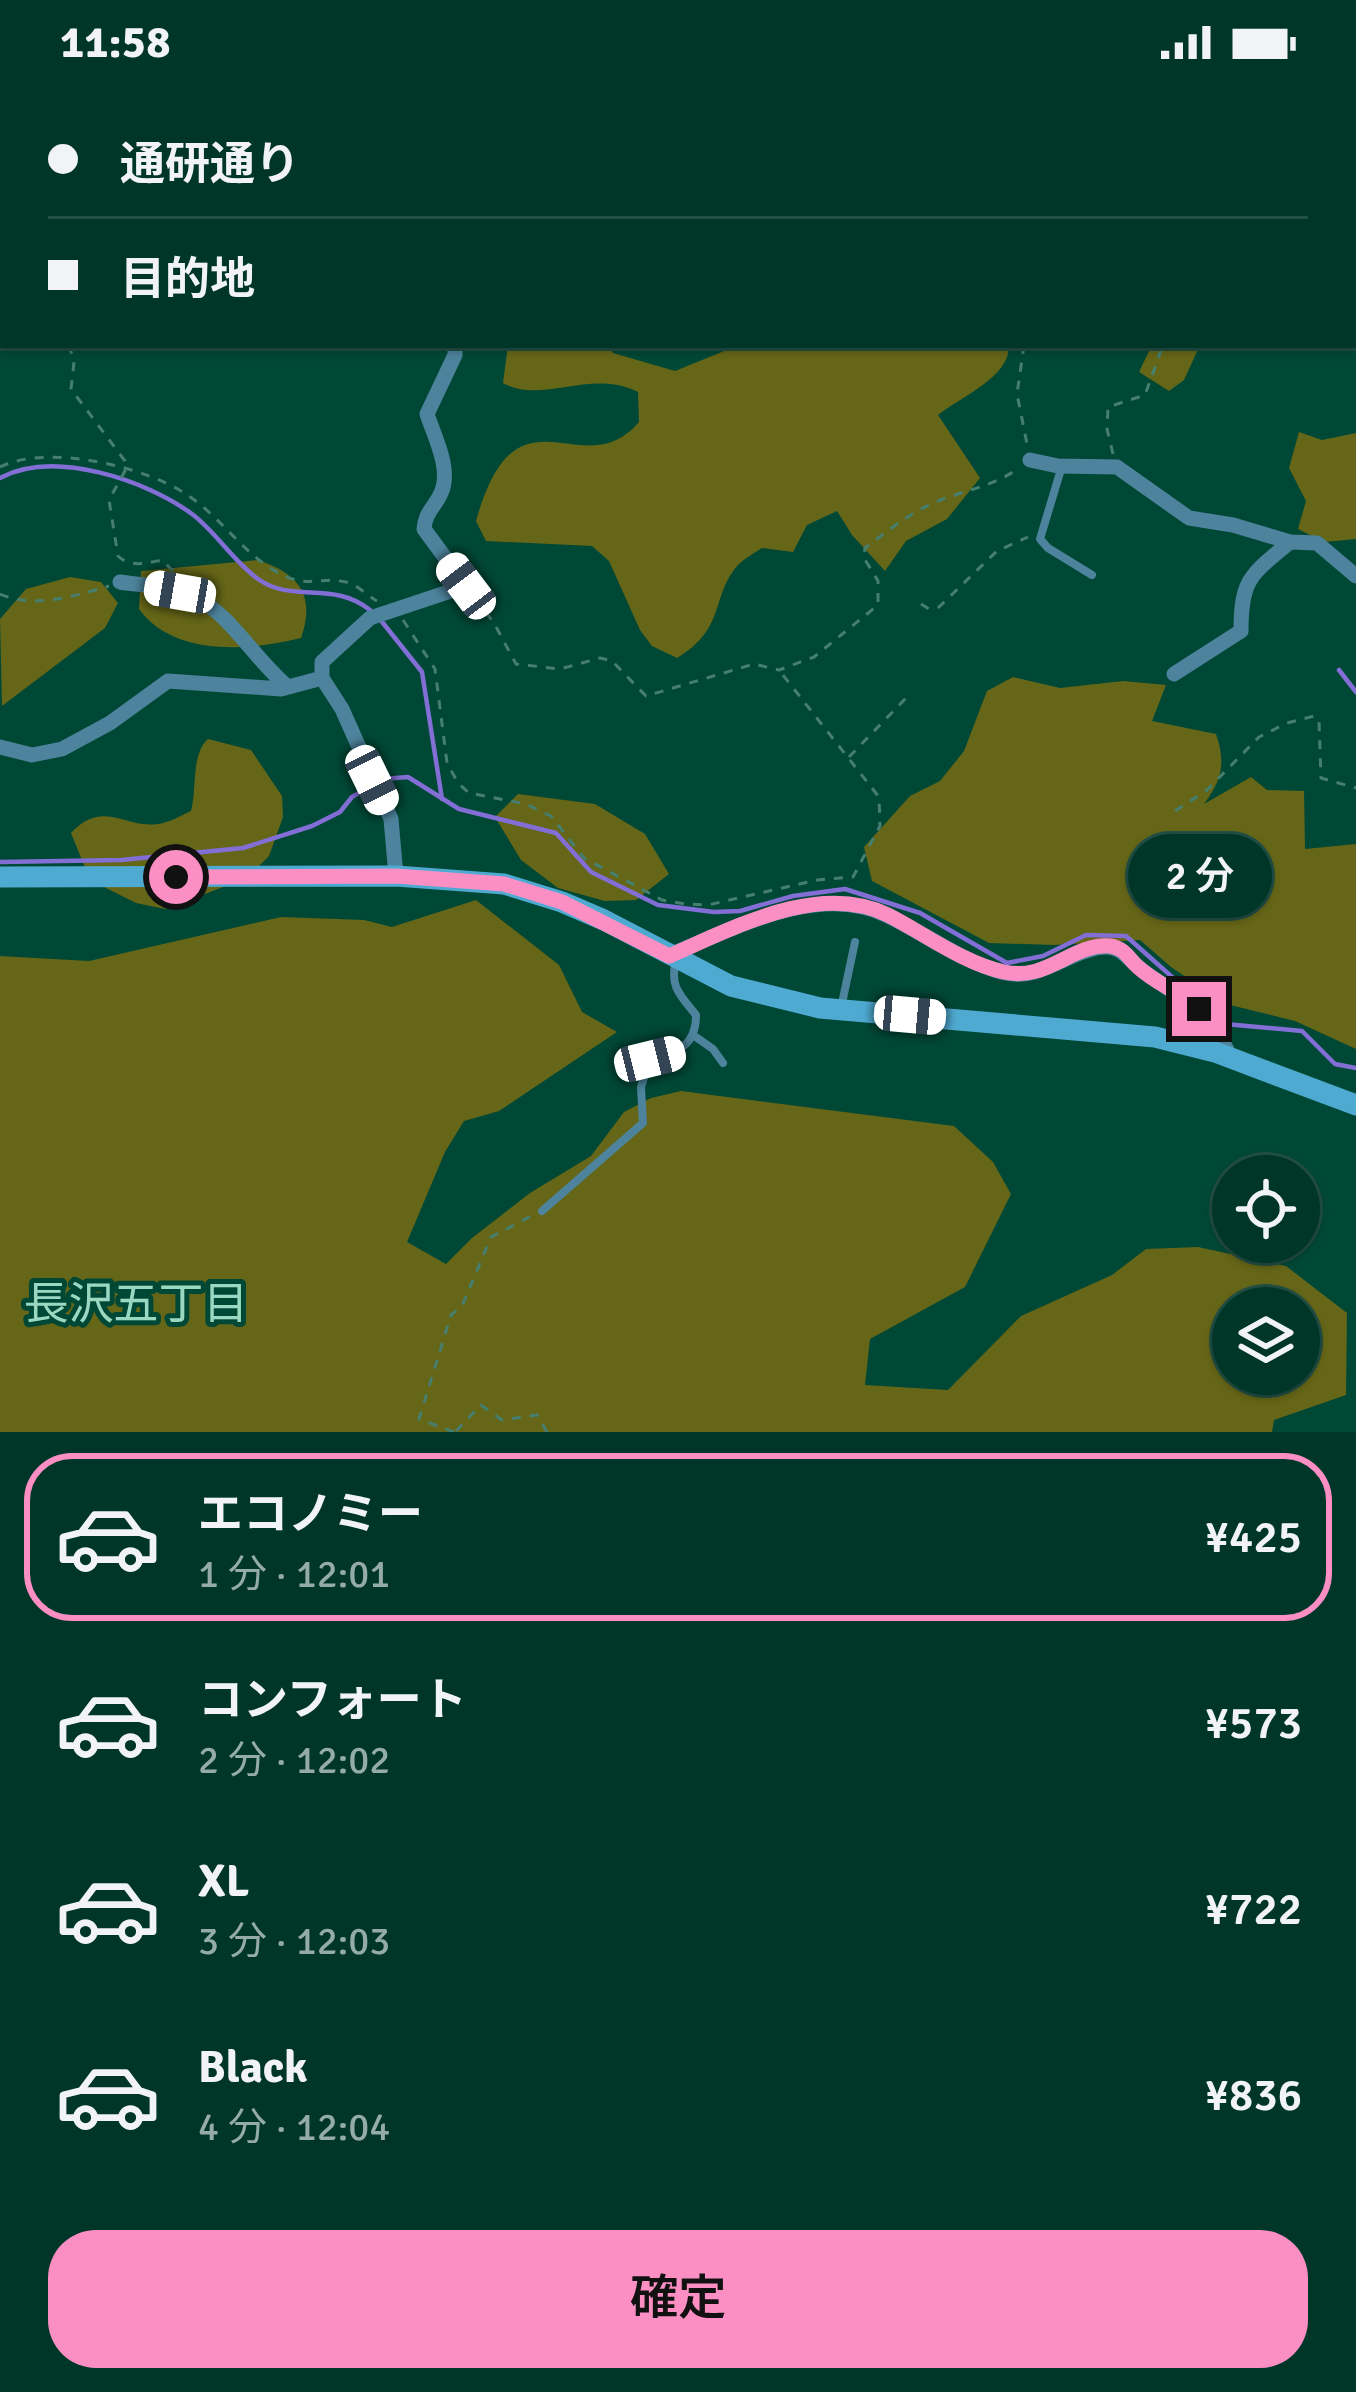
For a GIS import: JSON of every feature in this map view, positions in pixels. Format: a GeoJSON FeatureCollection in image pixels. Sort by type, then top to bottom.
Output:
{"type":"FeatureCollection","features":[{"type":"Feature","properties":{"kind":"street"},"geometry":{"type":"LineString","coordinates":[[396,876],[391,819],[342,709],[322,678],[322,662],[370,618],[466,586],[424,529],[424,517],[444,485],[437,436],[428,413],[455,348]]}},
{"type":"Feature","properties":{"kind":"street"},"geometry":{"type":"LineString","coordinates":[[1030,460],[1117,467],[1189,518],[1290,542],[1317,543],[1356,576]]}},
{"type":"Feature","properties":{"kind":"street"},"geometry":{"type":"LineString","coordinates":[[1174,674],[1241,631],[1241,593],[1255,572],[1290,542]]}},
{"type":"Feature","properties":{"kind":"street"},"geometry":{"type":"LineString","coordinates":[[120,582],[192,594],[215,611],[264,667],[289,687]]}},
{"type":"Feature","properties":{"kind":"street"},"geometry":{"type":"LineString","coordinates":[[0,747],[47,755],[110,723],[168,681],[289,687],[322,678]]}},
{"type":"Feature","properties":{"kind":"street"},"geometry":{"type":"LineString","coordinates":[[0,878],[396,876],[504,884],[562,902],[731,986],[779,1000],[1155,1037],[1232,1058],[1356,1105]]}},
{"type":"Feature","properties":{"kind":"street"},"geometry":{"type":"LineString","coordinates":[[672,957],[787,911],[830,901],[863,905],[982,965],[1016,974],[1045,971],[1094,948],[1112,946],[1199,1009],[1232,1058]]}},
{"type":"Feature","properties":{"kind":"lane"},"geometry":{"type":"LineString","coordinates":[[1062,466],[1040,538],[1092,575]]}},
{"type":"Feature","properties":{"kind":"lane"},"geometry":{"type":"LineString","coordinates":[[840,1009],[855,942]]}},
{"type":"Feature","properties":{"kind":"lane"},"geometry":{"type":"LineString","coordinates":[[542,1211],[643,1123],[640,1087],[650,1059],[679,1052],[693,1035],[696,1016],[671,978],[672,957]]}},
{"type":"Feature","properties":{"kind":"lane"},"geometry":{"type":"LineString","coordinates":[[693,1035],[723,1063]]}},
{"type":"Feature","properties":{"kind":"path"},"geometry":{"type":"LineString","coordinates":[[70,348],[74,362],[71,388],[125,461],[126,469],[109,500],[118,556],[137,564],[162,560],[192,594]]}},
{"type":"Feature","properties":{"kind":"path"},"geometry":{"type":"LineString","coordinates":[[466,586],[494,623],[516,664],[560,669],[600,658],[612,662],[646,696],[754,664],[779,670],[814,657],[878,605],[878,581],[864,558],[865,548],[943,499],[981,489],[1030,460],[1018,394],[1024,348]]}},
{"type":"Feature","properties":{"kind":"path"},"geometry":{"type":"LineString","coordinates":[[1117,467],[1107,429],[1108,407],[1144,395],[1162,348]]}},
{"type":"Feature","properties":{"kind":"path"},"geometry":{"type":"LineString","coordinates":[[0,467],[95,459],[126,469],[189,495],[237,536],[251,556],[281,574],[306,584],[350,581],[365,596],[394,609],[435,669],[447,763],[458,783],[469,793],[526,805],[551,816],[584,858],[662,900],[708,905],[817,880],[853,877],[880,826],[879,797],[779,670]]}},
{"type":"Feature","properties":{"kind":"path"},"geometry":{"type":"LineString","coordinates":[[921,604],[929,609],[939,607],[997,551],[1041,531]]}},
{"type":"Feature","properties":{"kind":"path"},"geometry":{"type":"LineString","coordinates":[[0,594],[53,600],[120,582]]}},
{"type":"Feature","properties":{"kind":"path"},"geometry":{"type":"LineString","coordinates":[[849,757],[906,698]]}},
{"type":"Feature","properties":{"kind":"path"},"geometry":{"type":"LineString","coordinates":[[1175,811],[1207,790],[1259,737],[1315,716],[1321,778],[1356,788]]}},
{"type":"Feature","properties":{"kind":"path"},"geometry":{"type":"LineString","coordinates":[[542,1211],[491,1237],[462,1306],[451,1315],[419,1418],[454,1432],[481,1406],[502,1420],[537,1415],[547,1432]]}},
{"type":"Feature","properties":{"kind":"shaded area"},"geometry":{"type":"Polygon","coordinates":[[[508,348],[610,348],[613,353],[675,371],[732,348],[1008,348],[993,376],[938,415],[980,478],[947,519],[906,541],[885,571],[837,511],[807,525],[793,552],[762,548],[738,565],[704,635],[677,658],[652,646],[609,561],[592,546],[486,541],[476,521],[492,478],[511,453],[531,443],[595,445],[617,440],[639,422],[638,392],[602,384],[534,390],[503,383],[508,348]]]}},
{"type":"Feature","properties":{"kind":"shaded area"},"geometry":{"type":"Polygon","coordinates":[[[1151,348],[1199,348],[1184,380],[1169,391],[1139,372],[1151,348]]]}},
{"type":"Feature","properties":{"kind":"shaded area"},"geometry":{"type":"Polygon","coordinates":[[[1299,432],[1322,440],[1356,433],[1356,539],[1324,542],[1298,529],[1306,501],[1289,468],[1299,432]]]}},
{"type":"Feature","properties":{"kind":"shaded area"},"geometry":{"type":"Polygon","coordinates":[[[258,560],[284,572],[300,588],[306,610],[301,638],[259,646],[192,643],[154,625],[139,609],[141,571],[258,560]]]}},
{"type":"Feature","properties":{"kind":"shaded area"},"geometry":{"type":"Polygon","coordinates":[[[70,577],[101,582],[118,603],[105,628],[2,706],[0,619],[26,589],[70,577]]]}},
{"type":"Feature","properties":{"kind":"shaded area"},"geometry":{"type":"Polygon","coordinates":[[[1013,677],[1060,688],[1123,681],[1166,685],[1152,721],[1216,734],[1220,771],[1204,804],[1251,777],[1267,790],[1304,791],[1305,849],[1356,844],[1356,1049],[1295,1021],[1226,1004],[1140,940],[989,943],[872,881],[864,847],[910,796],[940,781],[964,751],[987,691],[1013,677]]]}},
{"type":"Feature","properties":{"kind":"shaded area"},"geometry":{"type":"Polygon","coordinates":[[[208,739],[251,750],[282,796],[283,817],[269,856],[247,878],[165,909],[136,903],[90,880],[71,833],[105,816],[150,825],[191,811],[197,762],[208,739]]]}},
{"type":"Feature","properties":{"kind":"shaded area"},"geometry":{"type":"Polygon","coordinates":[[[518,794],[595,804],[645,834],[669,874],[636,900],[605,901],[558,888],[521,860],[495,817],[518,794]]]}},
{"type":"Feature","properties":{"kind":"shaded area"},"geometry":{"type":"Polygon","coordinates":[[[476,900],[559,965],[582,1012],[617,1032],[499,1111],[464,1121],[445,1152],[407,1242],[446,1264],[530,1193],[591,1156],[624,1112],[651,1098],[681,1091],[954,1126],[993,1162],[1011,1194],[965,1287],[870,1339],[865,1385],[948,1390],[1021,1316],[1112,1275],[1146,1249],[1198,1247],[1212,1250],[1212,1263],[1286,1266],[1313,1287],[1212,1287],[1212,1395],[1320,1395],[1320,1292],[1347,1313],[1346,1395],[1274,1420],[1272,1432],[0,1432],[0,956],[89,961],[281,917],[364,920],[392,927],[476,900]]]}},
{"type":"Feature","properties":{"kind":"waterway"},"geometry":{"type":"LineString","coordinates":[[0,478],[46,467],[99,472],[125,480],[192,514],[249,572],[271,586],[342,596],[370,610]]}},
{"type":"Feature","properties":{"kind":"waterway"},"geometry":{"type":"LineString","coordinates":[[379,618],[422,672],[442,799]]}},
{"type":"Feature","properties":{"kind":"waterway"},"geometry":{"type":"LineString","coordinates":[[1339,670],[1356,692]]}},
{"type":"Feature","properties":{"kind":"waterway"},"geometry":{"type":"LineString","coordinates":[[0,862],[121,860],[243,848],[312,826],[340,812],[352,797],[383,779],[408,777],[459,809],[556,833],[591,872],[658,905],[740,911],[793,896],[845,889],[920,913],[1007,963],[1043,956],[1086,935],[1126,936],[1225,1024],[1302,1031],[1335,1064],[1356,1068]]}},
{"type":"Feature","properties":{"kind":"district","name":"長沢五丁目"},"geometry":{"type":"Point","coordinates":[136,1304]}},
{"type":"Feature","properties":{"kind":"route"},"geometry":{"type":"LineString","coordinates":[[176,877],[396,876],[504,884],[604,920],[669,956],[787,911],[830,901],[850,902],[885,914],[1001,972],[1045,971],[1094,948],[1112,946],[1199,1009]]}}]}
